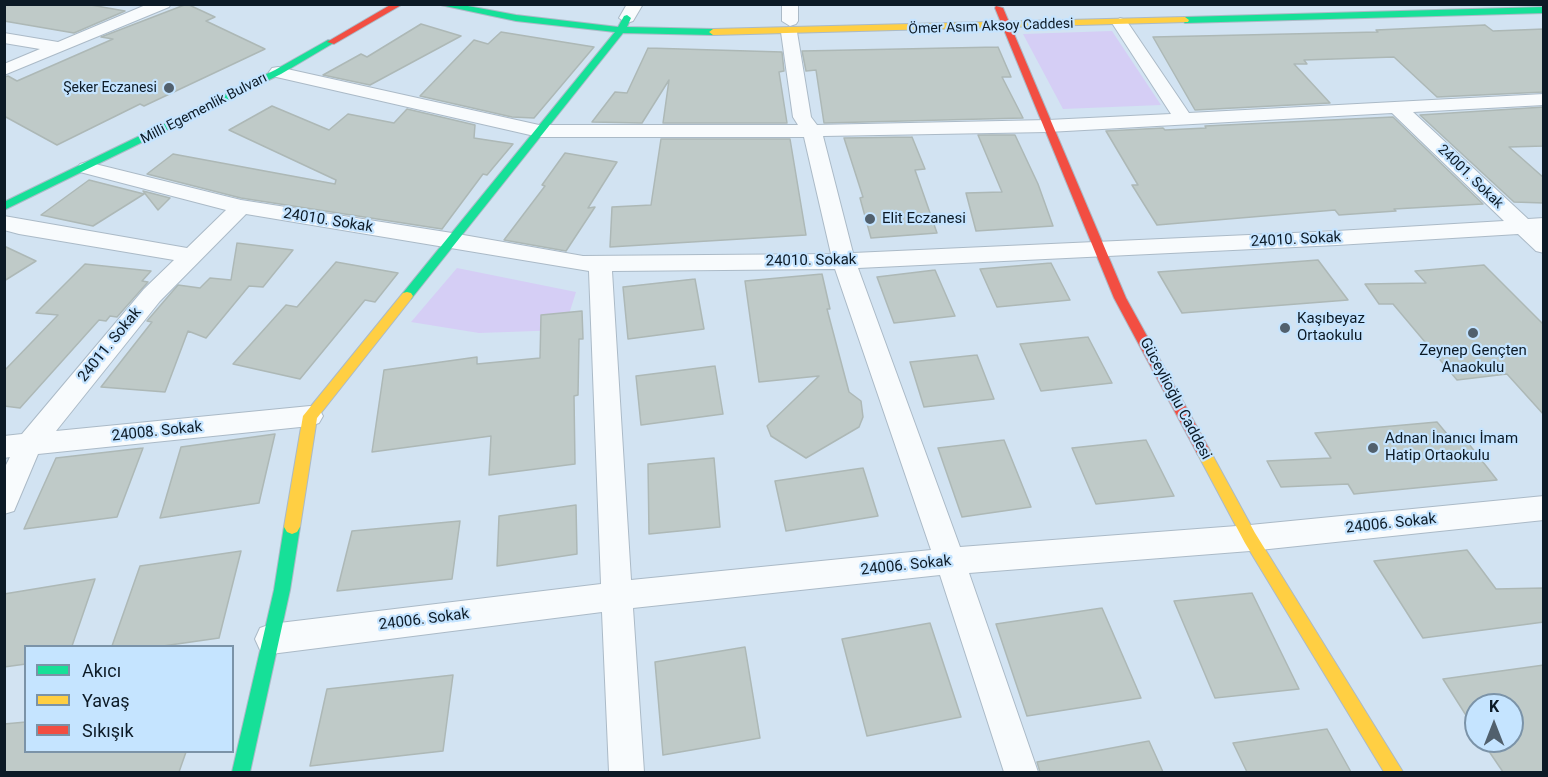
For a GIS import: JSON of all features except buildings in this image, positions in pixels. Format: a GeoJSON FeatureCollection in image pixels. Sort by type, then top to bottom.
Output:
{"type":"FeatureCollection","features":[{"type":"Feature","properties":{"kind":"street"},"geometry":{"type":"LineString","coordinates":[[4,70],[163,4]]}},
{"type":"Feature","properties":{"kind":"street"},"geometry":{"type":"LineString","coordinates":[[326,29],[371,4]]}},
{"type":"Feature","properties":{"kind":"street","name":"Milli Egemenlik Bulvarı"},"geometry":{"type":"LineString","coordinates":[[4,207],[278,72],[399,4]]}},
{"type":"Feature","properties":{"kind":"street","name":"Ömer Asım Aksoy Caddesi"},"geometry":{"type":"LineString","coordinates":[[440,4],[516,18],[628,17]]}},
{"type":"Feature","properties":{"kind":"street","name":"Ömer Asım Aksoy Caddesi"},"geometry":{"type":"LineString","coordinates":[[509,4],[628,17],[790,27],[1009,27],[1544,10]]}},
{"type":"Feature","properties":{"kind":"street"},"geometry":{"type":"LineString","coordinates":[[790,4],[790,27],[802,117],[812,131],[844,261],[950,561],[1021,772]]}},
{"type":"Feature","properties":{"kind":"street","name":"Ömer Asım Aksoy Caddesi"},"geometry":{"type":"LineString","coordinates":[[790,27],[1000,9],[1207,5]]}},
{"type":"Feature","properties":{"kind":"street","name":"Güceylioğlu Caddesi"},"geometry":{"type":"LineString","coordinates":[[1000,9],[1120,298],[1250,538],[1394,772]]}},
{"type":"Feature","properties":{"kind":"street"},"geometry":{"type":"LineString","coordinates":[[241,772],[282,590],[310,416],[628,17]]}},
{"type":"Feature","properties":{"kind":"street"},"geometry":{"type":"LineString","coordinates":[[1120,22],[1184,118]]}},
{"type":"Feature","properties":{"kind":"street"},"geometry":{"type":"LineString","coordinates":[[4,38],[60,47]]}},
{"type":"Feature","properties":{"kind":"street"},"geometry":{"type":"LineString","coordinates":[[278,72],[539,131],[812,131],[1048,126],[1544,99]]}},
{"type":"Feature","properties":{"kind":"street","name":"24001. Sokak"},"geometry":{"type":"LineString","coordinates":[[1397,107],[1544,246]]}},
{"type":"Feature","properties":{"kind":"street","name":"24010. Sokak"},"geometry":{"type":"LineString","coordinates":[[87,168],[241,207],[452,240],[583,264],[844,261],[1337,238],[1544,225]]}},
{"type":"Feature","properties":{"kind":"street","name":"24011. Sokak"},"geometry":{"type":"LineString","coordinates":[[4,502],[17,446],[152,295],[241,207]]}},
{"type":"Feature","properties":{"kind":"street"},"geometry":{"type":"LineString","coordinates":[[4,223],[19,228],[191,256]]}},
{"type":"Feature","properties":{"kind":"street"},"geometry":{"type":"LineString","coordinates":[[600,263],[626,772]]}},
{"type":"Feature","properties":{"kind":"street","name":"24008. Sokak"},"geometry":{"type":"LineString","coordinates":[[17,446],[310,416]]}},
{"type":"Feature","properties":{"kind":"street","name":"24006. Sokak"},"geometry":{"type":"LineString","coordinates":[[271,639],[617,596],[950,561],[1250,538],[1544,508]]}},
{"type":"Feature","properties":{"kind":"shaded area"},"geometry":{"type":"Polygon","coordinates":[[[1112,31],[1161,105],[1063,109],[1023,34],[1112,31]]]}},
{"type":"Feature","properties":{"kind":"shaded area"},"geometry":{"type":"Polygon","coordinates":[[[457,268],[576,292],[564,330],[479,333],[411,322],[457,268]]]}},
{"type":"Feature","properties":{"kind":"traffic: fast"},"geometry":{"type":"LineString","coordinates":[[440,4],[516,18],[621,30],[713,32]]}},
{"type":"Feature","properties":{"kind":"traffic: fast"},"geometry":{"type":"LineString","coordinates":[[1185,20],[1544,10]]}},
{"type":"Feature","properties":{"kind":"traffic: fast"},"geometry":{"type":"LineString","coordinates":[[407,296],[621,30],[627,18]]}},
{"type":"Feature","properties":{"kind":"traffic: fast"},"geometry":{"type":"LineString","coordinates":[[4,207],[278,72],[331,42]]}},
{"type":"Feature","properties":{"kind":"traffic: fast"},"geometry":{"type":"LineString","coordinates":[[241,772],[282,590],[292,527]]}},
{"type":"Feature","properties":{"kind":"traffic: slow"},"geometry":{"type":"LineString","coordinates":[[713,32],[1185,20]]}},
{"type":"Feature","properties":{"kind":"traffic: slow"},"geometry":{"type":"LineString","coordinates":[[292,527],[310,416],[407,296]]}},
{"type":"Feature","properties":{"kind":"traffic: slow"},"geometry":{"type":"LineString","coordinates":[[1203,451],[1250,538],[1394,772]]}},
{"type":"Feature","properties":{"kind":"traffic: jam"},"geometry":{"type":"LineString","coordinates":[[331,42],[399,4]]}},
{"type":"Feature","properties":{"kind":"traffic: jam"},"geometry":{"type":"LineString","coordinates":[[999,8],[1120,298],[1203,451]]}},
{"type":"Feature","properties":{"kind":"place","name":"Şeker Eczanesi"},"geometry":{"type":"Point","coordinates":[169,88]}},
{"type":"Feature","properties":{"kind":"place","name":"Elit Eczanesi"},"geometry":{"type":"Point","coordinates":[870,219]}},
{"type":"Feature","properties":{"kind":"place","name":"Kaşıbeyaz Ortaokulu"},"geometry":{"type":"Point","coordinates":[1285,328]}},
{"type":"Feature","properties":{"kind":"place","name":"Zeynep Gençten Anaokulu"},"geometry":{"type":"Point","coordinates":[1473,333]}},
{"type":"Feature","properties":{"kind":"place","name":"Adnan İnanıcı İmam Hatip Ortaokulu"},"geometry":{"type":"Point","coordinates":[1373,448]}}]}
